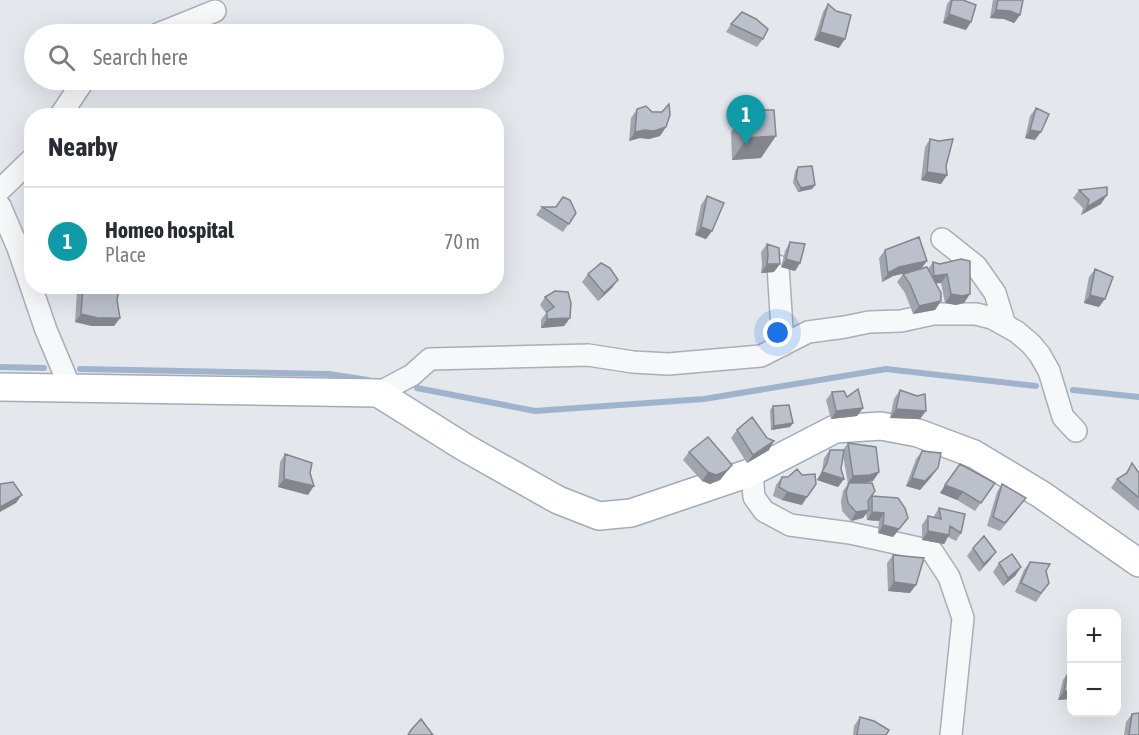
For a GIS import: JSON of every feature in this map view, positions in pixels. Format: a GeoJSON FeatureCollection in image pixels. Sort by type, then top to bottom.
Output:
{"type":"FeatureCollection","features":[{"type":"Feature","properties":{"kind":"main road"},"geometry":{"type":"LineString","coordinates":[[0,387],[378,393],[464,447],[558,500],[599,516],[631,513],[752,472],[835,429],[881,426],[918,433],[974,454],[1042,495],[1139,563]]}},
{"type":"Feature","properties":{"kind":"street"},"geometry":{"type":"LineString","coordinates":[[183,24],[215,11]]}},
{"type":"Feature","properties":{"kind":"street"},"geometry":{"type":"LineString","coordinates":[[65,108],[77,90]]}},
{"type":"Feature","properties":{"kind":"street"},"geometry":{"type":"LineString","coordinates":[[0,190],[24,167]]}},
{"type":"Feature","properties":{"kind":"street"},"geometry":{"type":"LineString","coordinates":[[0,206],[24,266]]}},
{"type":"Feature","properties":{"kind":"street"},"geometry":{"type":"LineString","coordinates":[[942,238],[976,266],[995,293],[1005,325]]}},
{"type":"Feature","properties":{"kind":"street"},"geometry":{"type":"LineString","coordinates":[[778,266],[783,345]]}},
{"type":"Feature","properties":{"kind":"street"},"geometry":{"type":"LineString","coordinates":[[34,294],[70,387]]}},
{"type":"Feature","properties":{"kind":"street"},"geometry":{"type":"LineString","coordinates":[[378,393],[411,375],[430,359],[588,355],[633,362],[669,364],[761,356],[808,332],[869,321],[901,321],[933,314],[976,314],[1017,332],[1040,355],[1049,371],[1063,417],[1076,431]]}},
{"type":"Feature","properties":{"kind":"street"},"geometry":{"type":"LineString","coordinates":[[752,472],[754,497],[764,511],[790,525],[850,533],[932,551],[949,577],[963,618],[951,735]]}},
{"type":"Feature","properties":{"kind":"building"},"geometry":{"type":"Polygon","coordinates":[[[952,0],[963,0],[976,5],[971,22],[949,14],[952,0]]]}},
{"type":"Feature","properties":{"kind":"building"},"geometry":{"type":"Polygon","coordinates":[[[998,0],[1023,0],[1020,15],[1010,11],[996,10],[998,0]]]}},
{"type":"Feature","properties":{"kind":"building"},"geometry":{"type":"Polygon","coordinates":[[[828,4],[836,11],[851,15],[845,39],[820,32],[828,4]]]}},
{"type":"Feature","properties":{"kind":"building"},"geometry":{"type":"Polygon","coordinates":[[[742,12],[756,19],[768,29],[763,39],[731,24],[742,12]]]}},
{"type":"Feature","properties":{"kind":"building"},"geometry":{"type":"Polygon","coordinates":[[[669,104],[670,115],[666,127],[654,131],[635,132],[637,109],[646,106],[652,112],[662,112],[669,104]]]}},
{"type":"Feature","properties":{"kind":"building"},"geometry":{"type":"Polygon","coordinates":[[[1036,108],[1049,114],[1041,132],[1030,130],[1036,108]]]}},
{"type":"Feature","properties":{"kind":"building"},"geometry":{"type":"Polygon","coordinates":[[[746,110],[774,110],[776,136],[747,138],[746,110]]]}},
{"type":"Feature","properties":{"kind":"building"},"geometry":{"type":"Polygon","coordinates":[[[930,139],[939,141],[953,139],[946,166],[947,175],[927,172],[930,139]]]}},
{"type":"Feature","properties":{"kind":"building"},"geometry":{"type":"Polygon","coordinates":[[[812,166],[815,185],[801,188],[796,179],[798,167],[812,166]]]}},
{"type":"Feature","properties":{"kind":"building"},"geometry":{"type":"Polygon","coordinates":[[[1107,187],[1107,195],[1087,207],[1089,200],[1079,190],[1107,187]]]}},
{"type":"Feature","properties":{"kind":"building"},"geometry":{"type":"Polygon","coordinates":[[[707,196],[724,203],[712,231],[701,227],[707,196]]]}},
{"type":"Feature","properties":{"kind":"building"},"geometry":{"type":"Polygon","coordinates":[[[563,197],[570,200],[576,213],[569,224],[542,207],[556,207],[563,197]]]}},
{"type":"Feature","properties":{"kind":"building"},"geometry":{"type":"Polygon","coordinates":[[[919,237],[927,261],[899,267],[888,273],[885,250],[919,237]]]}},
{"type":"Feature","properties":{"kind":"building"},"geometry":{"type":"Polygon","coordinates":[[[790,242],[805,244],[800,263],[786,259],[790,242]]]}},
{"type":"Feature","properties":{"kind":"building"},"geometry":{"type":"Polygon","coordinates":[[[767,244],[779,248],[780,264],[767,264],[767,244]]]}},
{"type":"Feature","properties":{"kind":"building"},"geometry":{"type":"Polygon","coordinates":[[[961,259],[970,261],[970,294],[962,296],[951,294],[947,274],[934,276],[933,262],[940,264],[961,259]]]}},
{"type":"Feature","properties":{"kind":"building"},"geometry":{"type":"Polygon","coordinates":[[[601,263],[610,268],[618,280],[604,293],[588,274],[601,263]]]}},
{"type":"Feature","properties":{"kind":"building"},"geometry":{"type":"Polygon","coordinates":[[[927,267],[941,293],[941,301],[919,306],[903,274],[927,267]]]}},
{"type":"Feature","properties":{"kind":"building"},"geometry":{"type":"Polygon","coordinates":[[[1095,269],[1113,277],[1105,299],[1090,295],[1095,269]]]}},
{"type":"Feature","properties":{"kind":"building"},"geometry":{"type":"Polygon","coordinates":[[[555,291],[568,292],[571,303],[570,318],[547,319],[547,312],[554,307],[545,297],[555,291]]]}},
{"type":"Feature","properties":{"kind":"building"},"geometry":{"type":"Polygon","coordinates":[[[82,294],[118,294],[120,318],[98,318],[81,314],[82,294]]]}},
{"type":"Feature","properties":{"kind":"building"},"geometry":{"type":"Polygon","coordinates":[[[858,389],[863,408],[836,411],[832,392],[844,391],[847,397],[858,389]]]}},
{"type":"Feature","properties":{"kind":"building"},"geometry":{"type":"Polygon","coordinates":[[[900,390],[917,396],[925,394],[926,411],[896,409],[900,390]]]}},
{"type":"Feature","properties":{"kind":"building"},"geometry":{"type":"Polygon","coordinates":[[[789,405],[793,423],[774,426],[773,406],[789,405]]]}},
{"type":"Feature","properties":{"kind":"building"},"geometry":{"type":"Polygon","coordinates":[[[752,417],[767,438],[774,441],[753,455],[737,430],[752,417]]]}},
{"type":"Feature","properties":{"kind":"building"},"geometry":{"type":"Polygon","coordinates":[[[708,437],[732,465],[726,471],[716,475],[708,472],[689,452],[708,437]]]}},
{"type":"Feature","properties":{"kind":"building"},"geometry":{"type":"Polygon","coordinates":[[[848,443],[876,447],[879,472],[853,476],[848,443]]]}},
{"type":"Feature","properties":{"kind":"building"},"geometry":{"type":"Polygon","coordinates":[[[830,450],[844,450],[841,469],[844,479],[822,472],[830,450]]]}},
{"type":"Feature","properties":{"kind":"building"},"geometry":{"type":"Polygon","coordinates":[[[922,451],[941,453],[938,468],[925,481],[912,478],[922,451]]]}},
{"type":"Feature","properties":{"kind":"building"},"geometry":{"type":"Polygon","coordinates":[[[285,454],[312,463],[310,473],[314,486],[284,479],[285,454]]]}},
{"type":"Feature","properties":{"kind":"building"},"geometry":{"type":"Polygon","coordinates":[[[1132,463],[1139,473],[1139,498],[1117,479],[1127,473],[1132,463]]]}},
{"type":"Feature","properties":{"kind":"building"},"geometry":{"type":"Polygon","coordinates":[[[960,464],[995,483],[981,503],[945,485],[960,464]]]}},
{"type":"Feature","properties":{"kind":"building"},"geometry":{"type":"Polygon","coordinates":[[[797,469],[802,475],[815,474],[816,484],[807,497],[787,492],[779,487],[782,477],[788,477],[797,469]]]}},
{"type":"Feature","properties":{"kind":"building"},"geometry":{"type":"Polygon","coordinates":[[[13,482],[22,495],[0,507],[0,484],[13,482]]]}},
{"type":"Feature","properties":{"kind":"building"},"geometry":{"type":"Polygon","coordinates":[[[849,483],[872,483],[875,491],[868,501],[869,510],[856,512],[848,503],[846,492],[849,483]]]}},
{"type":"Feature","properties":{"kind":"building"},"geometry":{"type":"Polygon","coordinates":[[[1002,484],[1026,498],[1005,523],[993,517],[1002,484]]]}},
{"type":"Feature","properties":{"kind":"building"},"geometry":{"type":"Polygon","coordinates":[[[872,496],[898,498],[908,518],[899,529],[883,525],[884,513],[872,512],[872,496]]]}},
{"type":"Feature","properties":{"kind":"building"},"geometry":{"type":"Polygon","coordinates":[[[939,508],[965,514],[961,533],[950,526],[949,535],[928,531],[928,516],[941,519],[939,508]]]}},
{"type":"Feature","properties":{"kind":"building"},"geometry":{"type":"Polygon","coordinates":[[[984,536],[996,552],[984,564],[973,548],[984,536]]]}},
{"type":"Feature","properties":{"kind":"building"},"geometry":{"type":"Polygon","coordinates":[[[1012,554],[1021,567],[1008,578],[999,563],[1012,554]]]}},
{"type":"Feature","properties":{"kind":"building"},"geometry":{"type":"Polygon","coordinates":[[[893,555],[924,558],[916,585],[894,582],[893,555]]]}},
{"type":"Feature","properties":{"kind":"building"},"geometry":{"type":"Polygon","coordinates":[[[1030,562],[1050,564],[1046,571],[1049,583],[1041,593],[1021,583],[1030,562]]]}},
{"type":"Feature","properties":{"kind":"building"},"geometry":{"type":"Polygon","coordinates":[[[1139,713],[1139,735],[1129,735],[1132,714],[1139,713]]]}},
{"type":"Feature","properties":{"kind":"building"},"geometry":{"type":"Polygon","coordinates":[[[860,717],[874,721],[889,730],[886,735],[857,735],[860,717]]]}},
{"type":"Feature","properties":{"kind":"building"},"geometry":{"type":"Polygon","coordinates":[[[421,719],[433,735],[408,735],[411,730],[421,719]]]}},
{"type":"Feature","properties":{"kind":"waterway"},"geometry":{"type":"LineString","coordinates":[[0,367],[44,368]]}},
{"type":"Feature","properties":{"kind":"waterway"},"geometry":{"type":"LineString","coordinates":[[80,369],[329,374],[368,380]]}},
{"type":"Feature","properties":{"kind":"waterway"},"geometry":{"type":"LineString","coordinates":[[417,388],[535,411],[704,399],[886,369],[1036,386]]}},
{"type":"Feature","properties":{"kind":"waterway"},"geometry":{"type":"LineString","coordinates":[[1073,390],[1139,397]]}},
{"type":"Feature","properties":{"kind":"place","name":"Homeo hospital"},"geometry":{"type":"Point","coordinates":[746,145]}}]}
